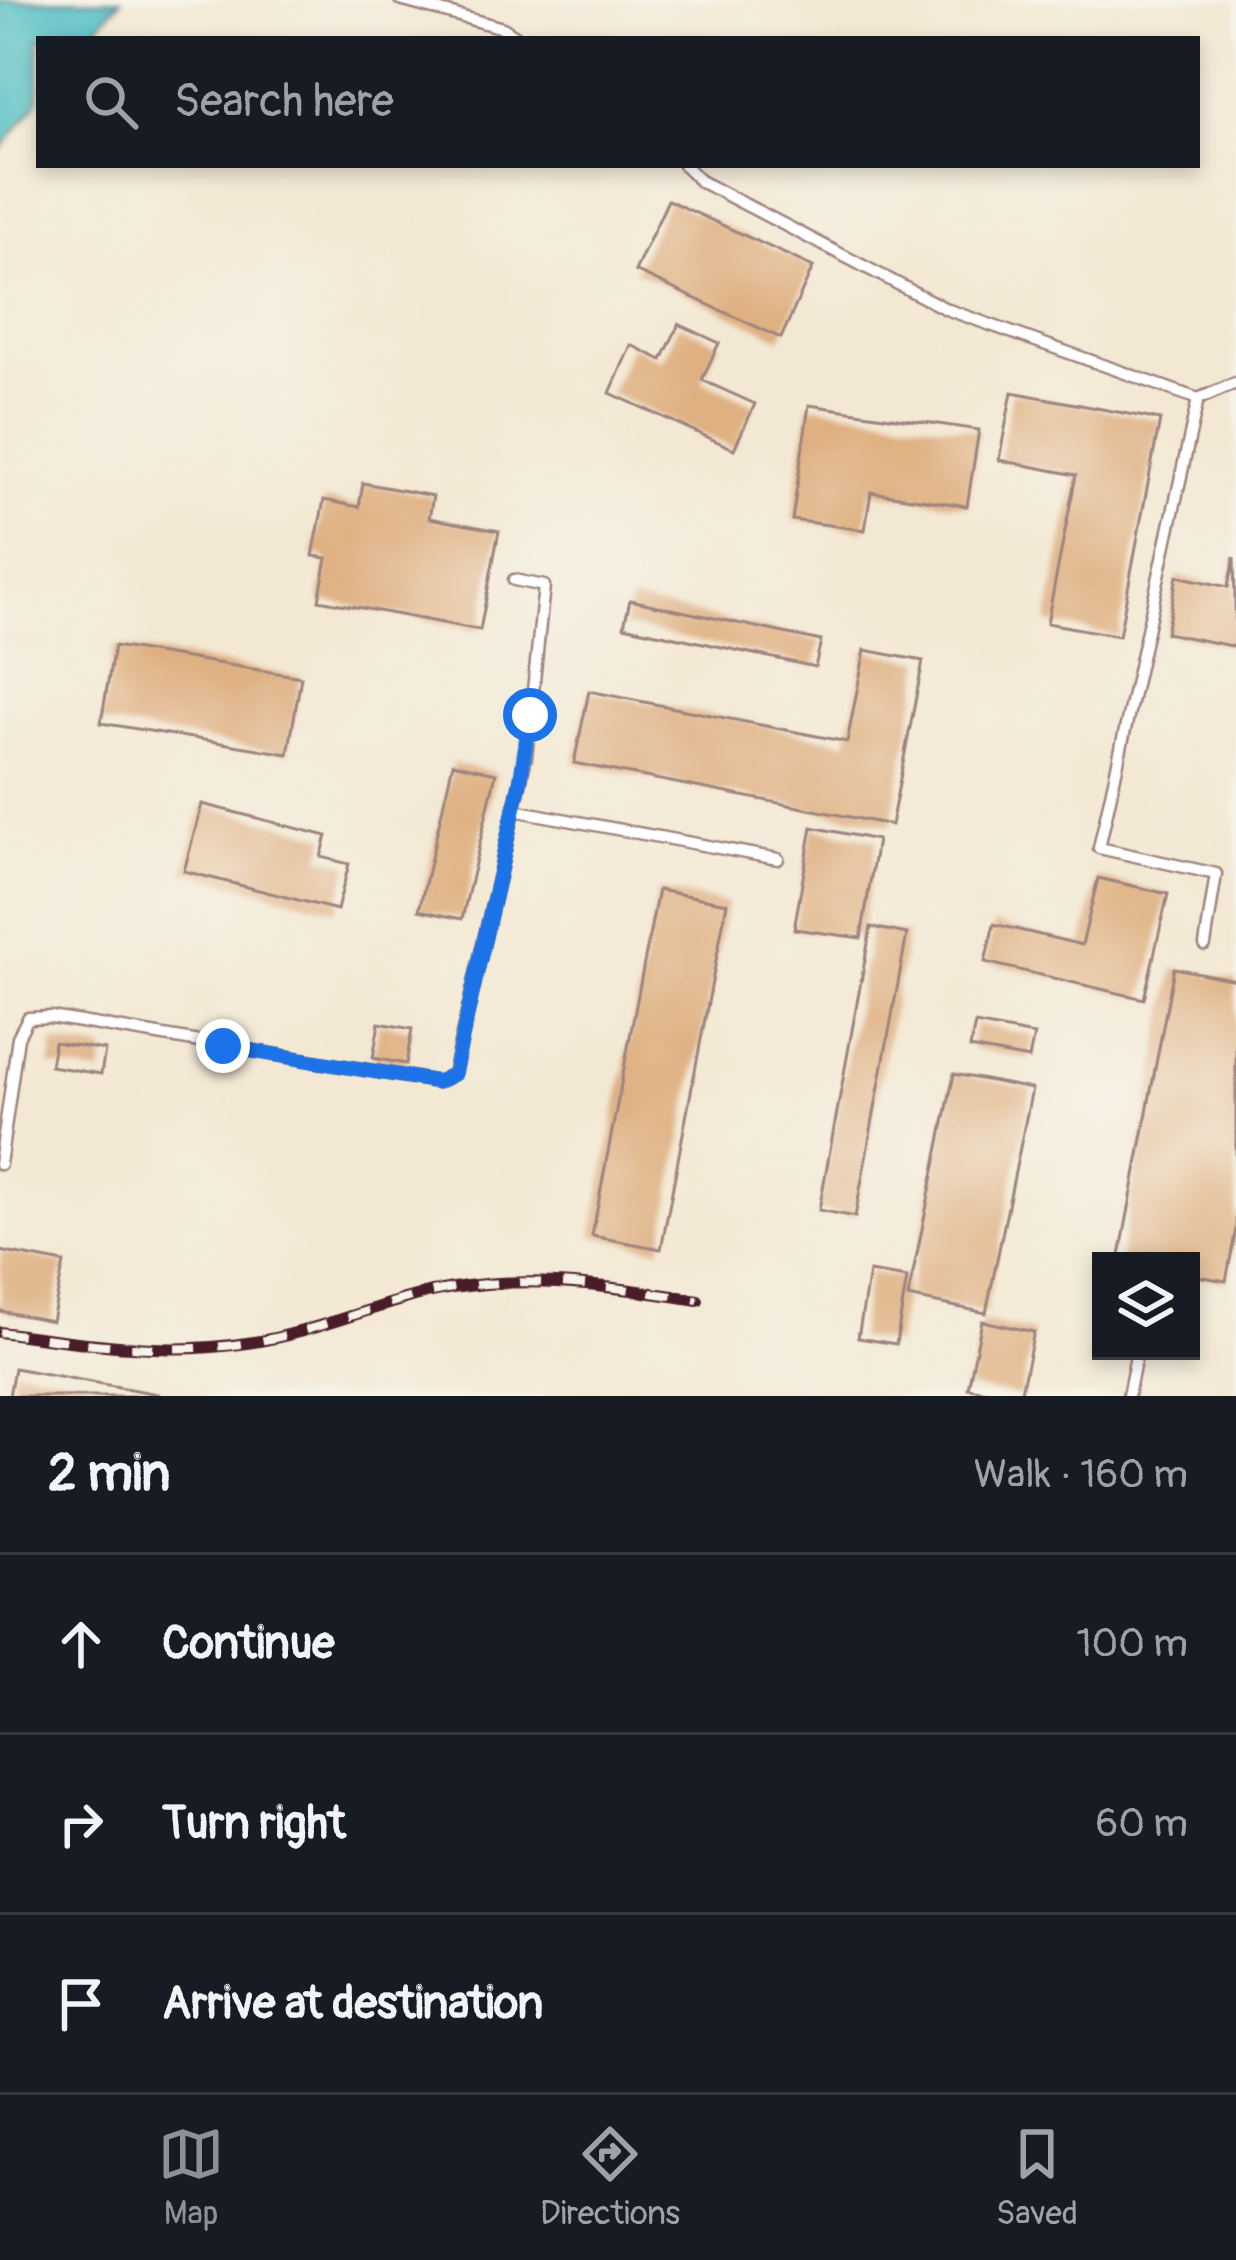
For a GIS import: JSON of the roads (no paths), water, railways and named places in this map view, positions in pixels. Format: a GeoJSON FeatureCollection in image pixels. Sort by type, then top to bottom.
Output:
{"type":"FeatureCollection","features":[{"type":"Feature","properties":{"kind":"lane"},"geometry":{"type":"LineString","coordinates":[[400,0],[502,28],[515,36]]}},
{"type":"Feature","properties":{"kind":"lane"},"geometry":{"type":"LineString","coordinates":[[687,168],[700,181],[946,309],[1198,399],[1236,382]]}},
{"type":"Feature","properties":{"kind":"lane"},"geometry":{"type":"LineString","coordinates":[[1198,399],[1099,848],[1216,874],[1205,945]]}},
{"type":"Feature","properties":{"kind":"lane"},"geometry":{"type":"LineString","coordinates":[[0,1164],[18,1037],[28,1018],[51,1017],[438,1082],[454,1074],[526,757],[544,586],[514,580]]}},
{"type":"Feature","properties":{"kind":"lane"},"geometry":{"type":"LineString","coordinates":[[514,810],[778,859]]}},
{"type":"Feature","properties":{"kind":"lane"},"geometry":{"type":"LineString","coordinates":[[1128,1396],[1136,1360]]}},
{"type":"Feature","properties":{"kind":"water"},"geometry":{"type":"Polygon","coordinates":[[[0,0],[121,0],[89,36],[36,36],[36,104],[0,150],[0,0]]]}},
{"type":"Feature","properties":{"kind":"railway"},"geometry":{"type":"LineString","coordinates":[[0,1332],[124,1346],[216,1347],[290,1334],[451,1288],[521,1282],[698,1300]]}}]}
